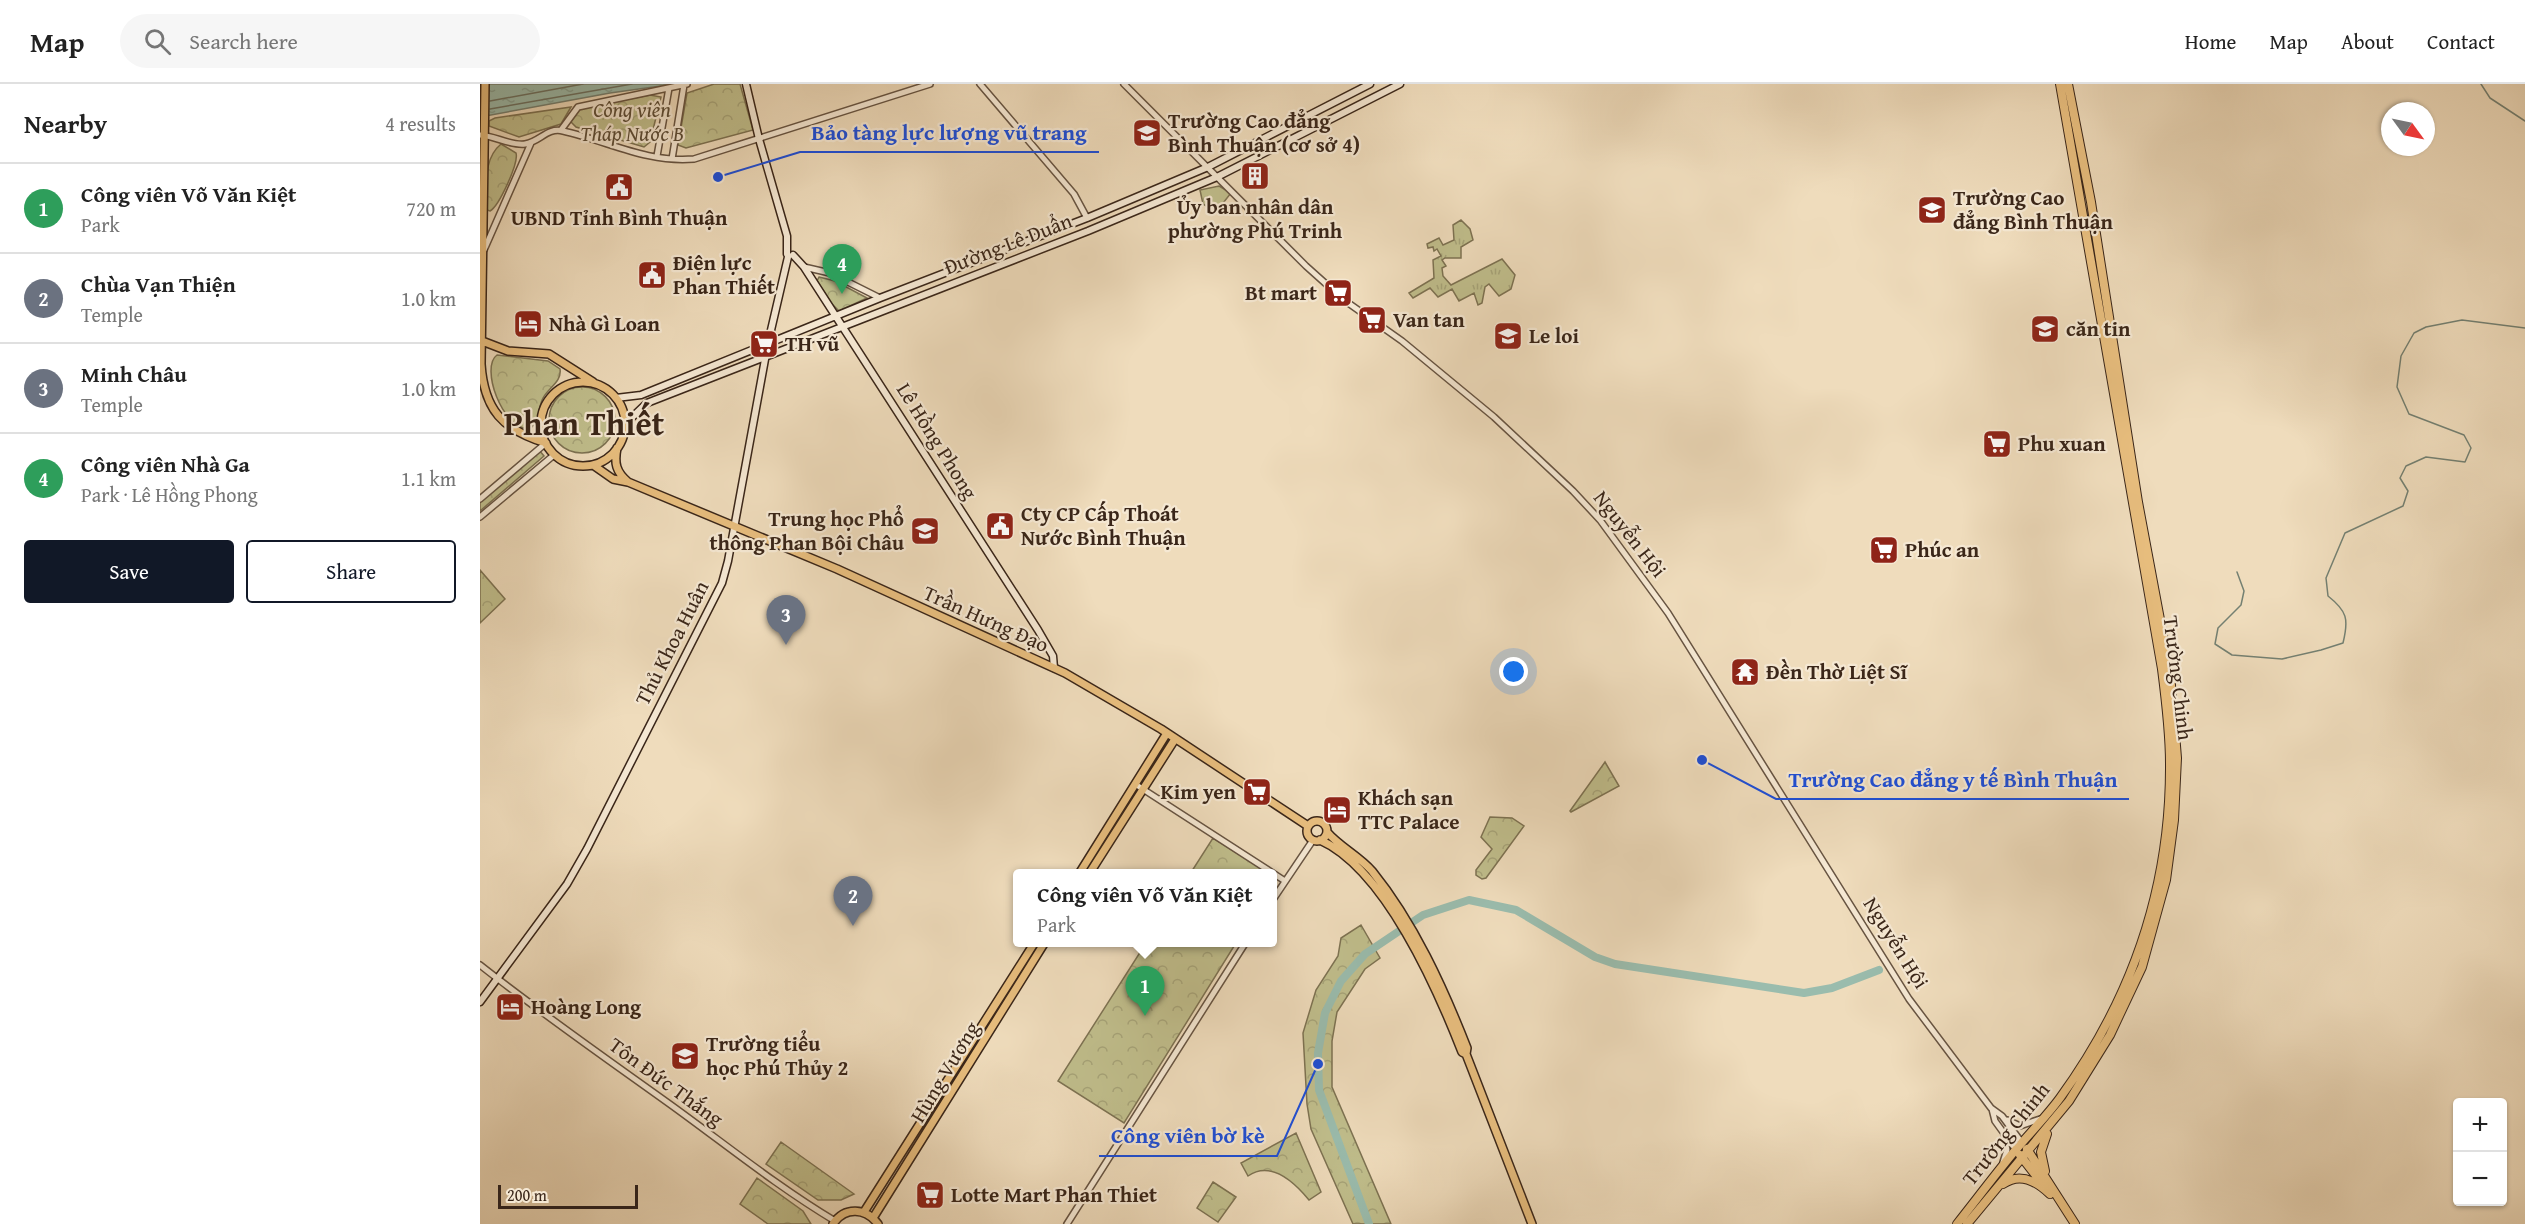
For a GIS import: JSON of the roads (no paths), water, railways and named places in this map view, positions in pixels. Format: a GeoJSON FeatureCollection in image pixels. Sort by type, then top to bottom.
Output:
{"type":"FeatureCollection","features":[{"type":"Feature","properties":{"kind":"highway","name":"Trường Chinh"},"geometry":{"type":"LineString","coordinates":[[1967,1224],[2026,1155],[2050,1118],[2094,1063],[2134,987],[2142,967],[2166,880],[2174,830],[2176,758],[2170,673],[2152,596],[2060,84]]}},
{"type":"Feature","properties":{"kind":"highway","name":"Trường Chinh"},"geometry":{"type":"LineString","coordinates":[[2068,84],[2091,202],[2152,596]]}},
{"type":"Feature","properties":{"kind":"highway","name":"Trường Chinh"},"geometry":{"type":"LineString","coordinates":[[1957,1224],[2000,1168],[2022,1143],[2050,1118]]}},
{"type":"Feature","properties":{"kind":"highway"},"geometry":{"type":"LineString","coordinates":[[2050,1118],[2041,1159],[2052,1191]]}},
{"type":"Feature","properties":{"kind":"highway","name":"Nguyễn Hội"},"geometry":{"type":"LineString","coordinates":[[2022,1143],[2026,1155],[2075,1224]]}},
{"type":"Feature","properties":{"kind":"highway","name":"Nguyễn Hội"},"geometry":{"type":"LineString","coordinates":[[2016,1150],[2026,1155]]}},
{"type":"Feature","properties":{"kind":"highway"},"geometry":{"type":"LineString","coordinates":[[1990,1195],[2006,1182],[2019,1178],[2052,1191]]}},
{"type":"Feature","properties":{"kind":"main road"},"geometry":{"type":"LineString","coordinates":[[485,84],[482,136],[483,387],[494,412],[520,434],[546,443]]}},
{"type":"Feature","properties":{"kind":"main road","name":"Lê Hồng Phong"},"geometry":{"type":"LineString","coordinates":[[747,84],[759,139],[787,236],[789,254],[804,267],[1038,630],[1053,656],[1054,668]]}},
{"type":"Feature","properties":{"kind":"main road","name":"Đường Lê Duẩn"},"geometry":{"type":"LineString","coordinates":[[616,398],[641,394],[1087,218],[1208,167],[1370,84]]}},
{"type":"Feature","properties":{"kind":"main road","name":"Đường Lê Duẩn"},"geometry":{"type":"LineString","coordinates":[[625,424],[647,403],[1091,230],[1217,177],[1400,84]]}},
{"type":"Feature","properties":{"kind":"main road"},"geometry":{"type":"LineString","coordinates":[[1342,98],[1350,110]]}},
{"type":"Feature","properties":{"kind":"main road"},"geometry":{"type":"LineString","coordinates":[[1087,218],[1091,230]]}},
{"type":"Feature","properties":{"kind":"main road","name":"Thủ Khoa Huân"},"geometry":{"type":"LineString","coordinates":[[480,1002],[567,884],[598,829],[722,583],[768,343],[789,254]]}},
{"type":"Feature","properties":{"kind":"main road"},"geometry":{"type":"LineString","coordinates":[[482,341],[508,351],[549,354],[595,383],[616,398],[624,413],[625,424],[617,448],[607,459],[593,465],[573,464],[554,455],[546,443],[541,426],[544,409],[561,388],[578,382],[595,383]]}},
{"type":"Feature","properties":{"kind":"main road"},"geometry":{"type":"LineString","coordinates":[[617,448],[616,465],[621,477],[628,482]]}},
{"type":"Feature","properties":{"kind":"main road","name":"Trần Hưng Đạo"},"geometry":{"type":"LineString","coordinates":[[593,465],[613,479],[628,482],[837,569],[1054,668],[1167,733],[1308,826]]}},
{"type":"Feature","properties":{"kind":"main road"},"geometry":{"type":"LineString","coordinates":[[1082,869],[1167,733]]}},
{"type":"Feature","properties":{"kind":"main road"},"geometry":{"type":"LineString","coordinates":[[1092,869],[1175,739]]}},
{"type":"Feature","properties":{"kind":"main road"},"geometry":{"type":"LineString","coordinates":[[1396,912],[1367,877],[1329,844],[1307,833],[1308,826],[1314,822],[1322,822],[1327,832],[1371,870],[1416,945],[1462,1052],[1466,1054],[1532,1224]]}},
{"type":"Feature","properties":{"kind":"main road"},"geometry":{"type":"LineString","coordinates":[[1317,840],[1327,832]]}},
{"type":"Feature","properties":{"kind":"main road","name":"Hùng Vương"},"geometry":{"type":"LineString","coordinates":[[864,1212],[1032,947]]}},
{"type":"Feature","properties":{"kind":"main road","name":"Hùng Vương"},"geometry":{"type":"LineString","coordinates":[[875,1221],[1042,947]]}},
{"type":"Feature","properties":{"kind":"main road"},"geometry":{"type":"LineString","coordinates":[[834,1222],[848,1211],[864,1212],[875,1221]]}},
{"type":"Feature","properties":{"kind":"street"},"geometry":{"type":"LineString","coordinates":[[561,130],[578,107],[685,84],[672,159]]}},
{"type":"Feature","properties":{"kind":"street"},"geometry":{"type":"LineString","coordinates":[[482,136],[522,145],[531,143],[548,132],[561,130],[624,151],[672,159],[694,159],[930,84]]}},
{"type":"Feature","properties":{"kind":"street"},"geometry":{"type":"LineString","coordinates":[[980,84],[1074,194],[1087,218]]}},
{"type":"Feature","properties":{"kind":"street","name":"Nguyễn Hội"},"geometry":{"type":"LineString","coordinates":[[1124,84],[1313,273],[1344,300],[1404,342],[1494,417],[1573,491],[1600,520],[1668,613],[1855,911],[1881,957],[1991,1108],[2002,1116],[2022,1143]]}},
{"type":"Feature","properties":{"kind":"street"},"geometry":{"type":"LineString","coordinates":[[657,156],[669,88]]}},
{"type":"Feature","properties":{"kind":"street"},"geometry":{"type":"LineString","coordinates":[[483,255],[531,143]]}},
{"type":"Feature","properties":{"kind":"street"},"geometry":{"type":"LineString","coordinates":[[804,267],[830,273],[880,298]]}},
{"type":"Feature","properties":{"kind":"street"},"geometry":{"type":"LineString","coordinates":[[480,499],[546,443]]}},
{"type":"Feature","properties":{"kind":"street"},"geometry":{"type":"LineString","coordinates":[[480,517],[554,455]]}},
{"type":"Feature","properties":{"kind":"street"},"geometry":{"type":"LineString","coordinates":[[1135,784],[1266,869]]}},
{"type":"Feature","properties":{"kind":"street"},"geometry":{"type":"LineString","coordinates":[[1277,893],[1317,840]]}},
{"type":"Feature","properties":{"kind":"street"},"geometry":{"type":"LineString","coordinates":[[1277,876],[1285,881]]}},
{"type":"Feature","properties":{"kind":"street"},"geometry":{"type":"LineString","coordinates":[[1067,1224],[1243,947]]}},
{"type":"Feature","properties":{"kind":"street","name":"Tôn Đức Thắng"},"geometry":{"type":"LineString","coordinates":[[480,965],[834,1222]]}},
{"type":"Feature","properties":{"kind":"street","name":"Nguyễn Hội"},"geometry":{"type":"LineString","coordinates":[[1991,1108],[1995,1121],[2016,1150]]}},
{"type":"Feature","properties":{"kind":"street"},"geometry":{"type":"LineString","coordinates":[[2002,1116],[2020,1126],[2050,1118]]}},
{"type":"Feature","properties":{"kind":"street"},"geometry":{"type":"LineString","coordinates":[[2000,1168],[2007,1150],[2003,1132]]}},
{"type":"Feature","properties":{"kind":"water"},"geometry":{"type":"Polygon","coordinates":[[[480,84],[675,84],[610,93],[480,117],[480,84]]]}},
{"type":"Feature","properties":{"kind":"waterway"},"geometry":{"type":"LineString","coordinates":[[2481,84],[2490,98],[2525,121]]}},
{"type":"Feature","properties":{"kind":"waterway"},"geometry":{"type":"LineString","coordinates":[[2237,572],[2244,591],[2241,605],[2218,628],[2215,644],[2232,655],[2282,659],[2343,643],[2346,628],[2345,616],[2339,606],[2328,596],[2326,578],[2345,533],[2403,506],[2408,491],[2400,478],[2406,466],[2426,457],[2465,462],[2471,448],[2464,435],[2409,414],[2397,387],[2401,356],[2414,333],[2426,327],[2462,320],[2525,328]]}},
{"type":"Feature","properties":{"kind":"waterway"},"geometry":{"type":"LineString","coordinates":[[1369,1224],[1319,1090],[1318,1053],[1325,1013],[1341,981],[1365,954],[1423,915],[1469,900],[1516,910],[1595,957],[1615,964],[1804,993],[1832,988],[1879,970]]}},
{"type":"Feature","properties":{"kind":"place","name":"Trường Cao đẳng Bình Thuận (cơ sở 4)"},"geometry":{"type":"Point","coordinates":[1147,133]}},
{"type":"Feature","properties":{"kind":"place","name":"Ủy ban nhân dân phường Phú Trinh"},"geometry":{"type":"Point","coordinates":[1255,176]}},
{"type":"Feature","properties":{"kind":"place","name":"Bảo tàng lực lượng vũ trang"},"geometry":{"type":"Point","coordinates":[718,177]}},
{"type":"Feature","properties":{"kind":"place","name":"UBND Tỉnh Bình Thuận"},"geometry":{"type":"Point","coordinates":[619,187]}},
{"type":"Feature","properties":{"kind":"place","name":"Trường Cao đẳng Bình Thuận"},"geometry":{"type":"Point","coordinates":[1932,210]}},
{"type":"Feature","properties":{"kind":"place","name":"Điện lực Phan Thiết"},"geometry":{"type":"Point","coordinates":[652,275]}},
{"type":"Feature","properties":{"kind":"place","name":"Bt mart"},"geometry":{"type":"Point","coordinates":[1338,293]}},
{"type":"Feature","properties":{"kind":"place","name":"Công viên Nhà Ga"},"geometry":{"type":"Point","coordinates":[842,294]}},
{"type":"Feature","properties":{"kind":"place","name":"Van tan"},"geometry":{"type":"Point","coordinates":[1372,320]}},
{"type":"Feature","properties":{"kind":"place","name":"Nhà Gì Loan"},"geometry":{"type":"Point","coordinates":[528,324]}},
{"type":"Feature","properties":{"kind":"place","name":"căn tin"},"geometry":{"type":"Point","coordinates":[2045,329]}},
{"type":"Feature","properties":{"kind":"place","name":"Le loi"},"geometry":{"type":"Point","coordinates":[1508,336]}},
{"type":"Feature","properties":{"kind":"place","name":"TH vũ"},"geometry":{"type":"Point","coordinates":[764,344]}},
{"type":"Feature","properties":{"kind":"place","name":"Phu xuan"},"geometry":{"type":"Point","coordinates":[1997,444]}},
{"type":"Feature","properties":{"kind":"place","name":"Cty CP Cấp Thoát Nước Bình Thuận"},"geometry":{"type":"Point","coordinates":[1000,526]}},
{"type":"Feature","properties":{"kind":"place","name":"Trung học Phổ thông Phan Bội Châu"},"geometry":{"type":"Point","coordinates":[925,531]}},
{"type":"Feature","properties":{"kind":"place","name":"Phúc an"},"geometry":{"type":"Point","coordinates":[1884,550]}},
{"type":"Feature","properties":{"kind":"place","name":"Minh Châu"},"geometry":{"type":"Point","coordinates":[786,645]}},
{"type":"Feature","properties":{"kind":"place","name":"Đền Thờ Liệt Sĩ"},"geometry":{"type":"Point","coordinates":[1745,672]}},
{"type":"Feature","properties":{"kind":"place","name":"Trường Cao đẳng y tế Bình Thuận"},"geometry":{"type":"Point","coordinates":[1702,760]}},
{"type":"Feature","properties":{"kind":"place","name":"Kim yen"},"geometry":{"type":"Point","coordinates":[1257,792]}},
{"type":"Feature","properties":{"kind":"place","name":"Khách sạn TTC Palace"},"geometry":{"type":"Point","coordinates":[1337,810]}},
{"type":"Feature","properties":{"kind":"place","name":"Chùa Vạn Thiện"},"geometry":{"type":"Point","coordinates":[853,926]}},
{"type":"Feature","properties":{"kind":"place","name":"Hoàng Long"},"geometry":{"type":"Point","coordinates":[510,1007]}},
{"type":"Feature","properties":{"kind":"place","name":"Công viên Võ Văn Kiệt"},"geometry":{"type":"Point","coordinates":[1145,1016]}},
{"type":"Feature","properties":{"kind":"place","name":"Trường tiểu học Phú Thủy 2"},"geometry":{"type":"Point","coordinates":[685,1056]}},
{"type":"Feature","properties":{"kind":"place","name":"Công viên bờ kè"},"geometry":{"type":"Point","coordinates":[1318,1064]}},
{"type":"Feature","properties":{"kind":"place","name":"Lotte Mart Phan Thiet"},"geometry":{"type":"Point","coordinates":[930,1195]}},
{"type":"Feature","properties":{"kind":"district","name":"Phan Thiết"},"geometry":{"type":"Point","coordinates":[584,423]}},
{"type":"Feature","properties":{"kind":"park label","name":"Công viên Tháp Nước B"},"geometry":{"type":"Point","coordinates":[632,122]}}]}
